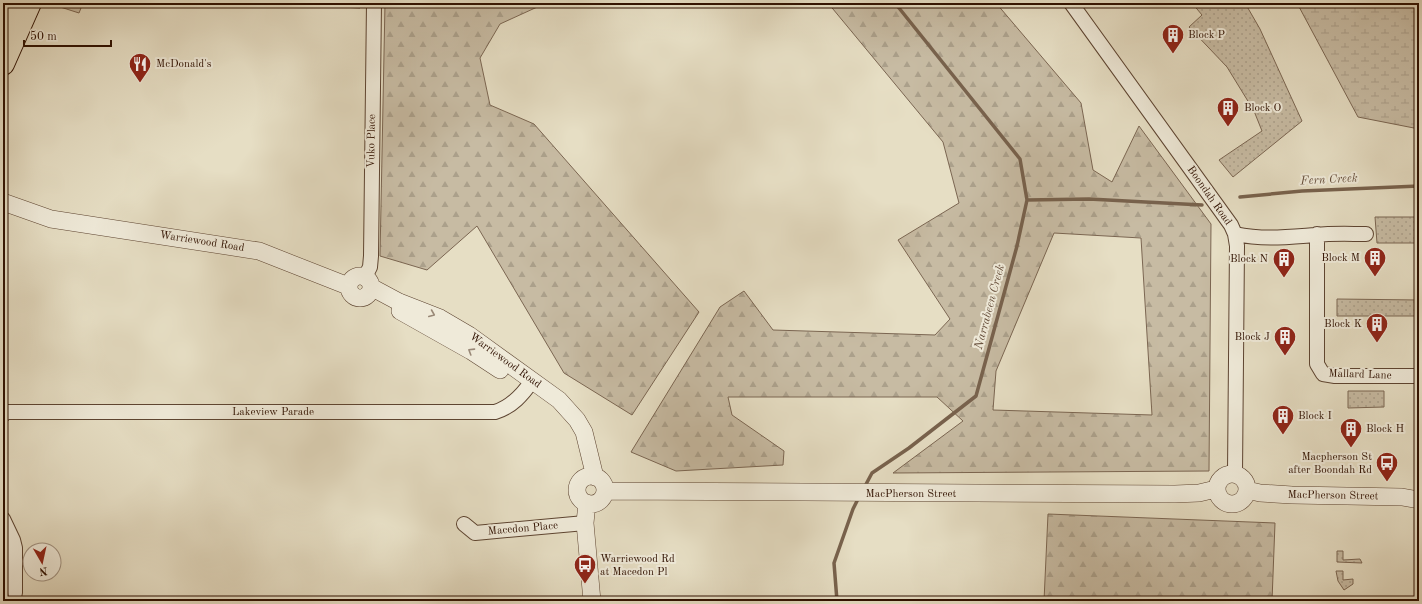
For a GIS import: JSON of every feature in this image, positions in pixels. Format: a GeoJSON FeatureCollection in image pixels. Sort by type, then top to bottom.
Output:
{"type":"FeatureCollection","features":[{"type":"Feature","properties":{"kind":"highway"},"geometry":{"type":"LineString","coordinates":[[3,17],[9,3]]}},
{"type":"Feature","properties":{"kind":"highway"},"geometry":{"type":"LineString","coordinates":[[3,64],[30,3]]}},
{"type":"Feature","properties":{"kind":"street","name":"Vuko Place"},"geometry":{"type":"LineString","coordinates":[[368,286],[371,256],[374,3]]}},
{"type":"Feature","properties":{"kind":"street","name":"Boondah Road"},"geometry":{"type":"LineString","coordinates":[[1071,3],[1226,219],[1235,234],[1237,246],[1235,474]]}},
{"type":"Feature","properties":{"kind":"street","name":"Warriewood Road"},"geometry":{"type":"LineString","coordinates":[[3,202],[51,219],[259,252],[348,286],[351,295],[355,298],[364,297],[368,286],[529,385],[559,415],[572,432],[589,478]]}},
{"type":"Feature","properties":{"kind":"street","name":"Warriewood Road"},"geometry":{"type":"LineString","coordinates":[[3,212],[36,223],[51,219]]}},
{"type":"Feature","properties":{"kind":"street"},"geometry":{"type":"LineString","coordinates":[[1235,234],[1254,238],[1317,234],[1366,234]]}},
{"type":"Feature","properties":{"kind":"street","name":"Mallard Lane"},"geometry":{"type":"LineString","coordinates":[[1317,234],[1317,364],[1323,374],[1335,376],[1419,376]]}},
{"type":"Feature","properties":{"kind":"street","name":"Lakeview Parade"},"geometry":{"type":"LineString","coordinates":[[3,415],[5,412],[495,412],[503,410],[513,403],[529,385]]}},
{"type":"Feature","properties":{"kind":"street"},"geometry":{"type":"LineString","coordinates":[[1235,474],[1243,478],[1247,490],[1243,499],[1239,502],[1229,504],[1220,499],[1216,489],[1217,484],[1224,475],[1235,474]]}},
{"type":"Feature","properties":{"kind":"street"},"geometry":{"type":"LineString","coordinates":[[589,478],[602,482],[605,491],[599,501],[591,504],[580,498],[578,490],[589,478]]}},
{"type":"Feature","properties":{"kind":"street","name":"MacPherson Street"},"geometry":{"type":"LineString","coordinates":[[605,491],[1175,494],[1199,493],[1216,489]]}},
{"type":"Feature","properties":{"kind":"street","name":"MacPherson Street"},"geometry":{"type":"LineString","coordinates":[[1247,490],[1260,493],[1402,497],[1419,500]]}},
{"type":"Feature","properties":{"kind":"street"},"geometry":{"type":"LineString","coordinates":[[587,503],[585,523],[592,601]]}},
{"type":"Feature","properties":{"kind":"street"},"geometry":{"type":"LineString","coordinates":[[3,520],[13,540],[14,593]]}},
{"type":"Feature","properties":{"kind":"street","name":"Macedon Place"},"geometry":{"type":"LineString","coordinates":[[464,524],[475,533],[585,523]]}},
{"type":"Feature","properties":{"kind":"green space"},"geometry":{"type":"Polygon","coordinates":[[[54,3],[83,3],[79,13],[54,5],[54,3]]]}},
{"type":"Feature","properties":{"kind":"green space"},"geometry":{"type":"Polygon","coordinates":[[[340,3],[360,3],[360,8],[340,7],[340,3]]]}},
{"type":"Feature","properties":{"kind":"green space"},"geometry":{"type":"Polygon","coordinates":[[[385,3],[546,3],[500,24],[480,58],[490,105],[534,124],[699,312],[632,415],[564,373],[477,226],[427,270],[380,256],[385,3]]]}},
{"type":"Feature","properties":{"kind":"green space"},"geometry":{"type":"Polygon","coordinates":[[[828,3],[996,3],[1081,103],[1093,170],[1112,182],[1139,126],[1211,224],[1209,471],[893,473],[963,421],[937,397],[728,397],[732,415],[784,451],[783,465],[676,471],[631,452],[720,307],[744,291],[773,330],[935,335],[950,319],[898,240],[959,203],[943,142],[828,3]],[[1054,233],[996,371],[993,410],[1152,415],[1141,238],[1054,233]]]}},
{"type":"Feature","properties":{"kind":"green space"},"geometry":{"type":"Polygon","coordinates":[[[1192,3],[1245,3],[1260,29],[1302,121],[1233,177],[1219,160],[1262,131],[1254,111],[1227,67],[1189,27],[1202,15],[1192,3]]]}},
{"type":"Feature","properties":{"kind":"green space"},"geometry":{"type":"Polygon","coordinates":[[[1297,3],[1419,3],[1419,129],[1358,117],[1297,3]]]}},
{"type":"Feature","properties":{"kind":"green space"},"geometry":{"type":"Polygon","coordinates":[[[1375,217],[1419,217],[1419,243],[1377,243],[1375,217]]]}},
{"type":"Feature","properties":{"kind":"green space"},"geometry":{"type":"Polygon","coordinates":[[[1337,299],[1419,300],[1419,316],[1337,316],[1337,299]]]}},
{"type":"Feature","properties":{"kind":"green space"},"geometry":{"type":"Polygon","coordinates":[[[1348,391],[1384,391],[1384,407],[1348,408],[1348,391]]]}},
{"type":"Feature","properties":{"kind":"green space"},"geometry":{"type":"Polygon","coordinates":[[[1048,514],[1275,523],[1272,601],[1044,601],[1048,514]]]}},
{"type":"Feature","properties":{"kind":"green space"},"geometry":{"type":"Polygon","coordinates":[[[1337,551],[1343,551],[1343,560],[1360,559],[1362,563],[1337,562],[1337,551]]]}},
{"type":"Feature","properties":{"kind":"green space"},"geometry":{"type":"Polygon","coordinates":[[[1336,571],[1343,571],[1343,580],[1353,579],[1353,584],[1344,590],[1338,581],[1336,571]]]}},
{"type":"Feature","properties":{"kind":"waterway","name":"Narrabeen Creek"},"geometry":{"type":"LineString","coordinates":[[864,488],[872,473],[909,448],[976,396],[1017,246],[1027,200],[1020,159],[895,3]]}},
{"type":"Feature","properties":{"kind":"waterway","name":"Fern Creek"},"geometry":{"type":"LineString","coordinates":[[1240,197],[1302,191],[1419,186]]}},
{"type":"Feature","properties":{"kind":"waterway","name":"Fern Creek"},"geometry":{"type":"LineString","coordinates":[[1027,200],[1089,199],[1202,205]]}},
{"type":"Feature","properties":{"kind":"waterway","name":"Narrabeen Creek"},"geometry":{"type":"LineString","coordinates":[[837,601],[834,563],[853,509],[859,497]]}},
{"type":"Feature","properties":{"kind":"place","name":"Block P"},"geometry":{"type":"Point","coordinates":[1173,54]}},
{"type":"Feature","properties":{"kind":"place","name":"McDonald's"},"geometry":{"type":"Point","coordinates":[140,84]}},
{"type":"Feature","properties":{"kind":"place","name":"Block O"},"geometry":{"type":"Point","coordinates":[1228,128]}},
{"type":"Feature","properties":{"kind":"place","name":"Block N"},"geometry":{"type":"Point","coordinates":[1284,278]}},
{"type":"Feature","properties":{"kind":"place","name":"Block M"},"geometry":{"type":"Point","coordinates":[1375,278]}},
{"type":"Feature","properties":{"kind":"place","name":"Block K"},"geometry":{"type":"Point","coordinates":[1377,344]}},
{"type":"Feature","properties":{"kind":"place","name":"Block J"},"geometry":{"type":"Point","coordinates":[1285,356]}},
{"type":"Feature","properties":{"kind":"place","name":"Block I"},"geometry":{"type":"Point","coordinates":[1283,436]}},
{"type":"Feature","properties":{"kind":"place","name":"Block H"},"geometry":{"type":"Point","coordinates":[1351,448]}},
{"type":"Feature","properties":{"kind":"place","name":"Macpherson St after Boondah Rd"},"geometry":{"type":"Point","coordinates":[1387,482]}},
{"type":"Feature","properties":{"kind":"place","name":"Warriewood Rd at Macedon Pl"},"geometry":{"type":"Point","coordinates":[585,584]}}]}
